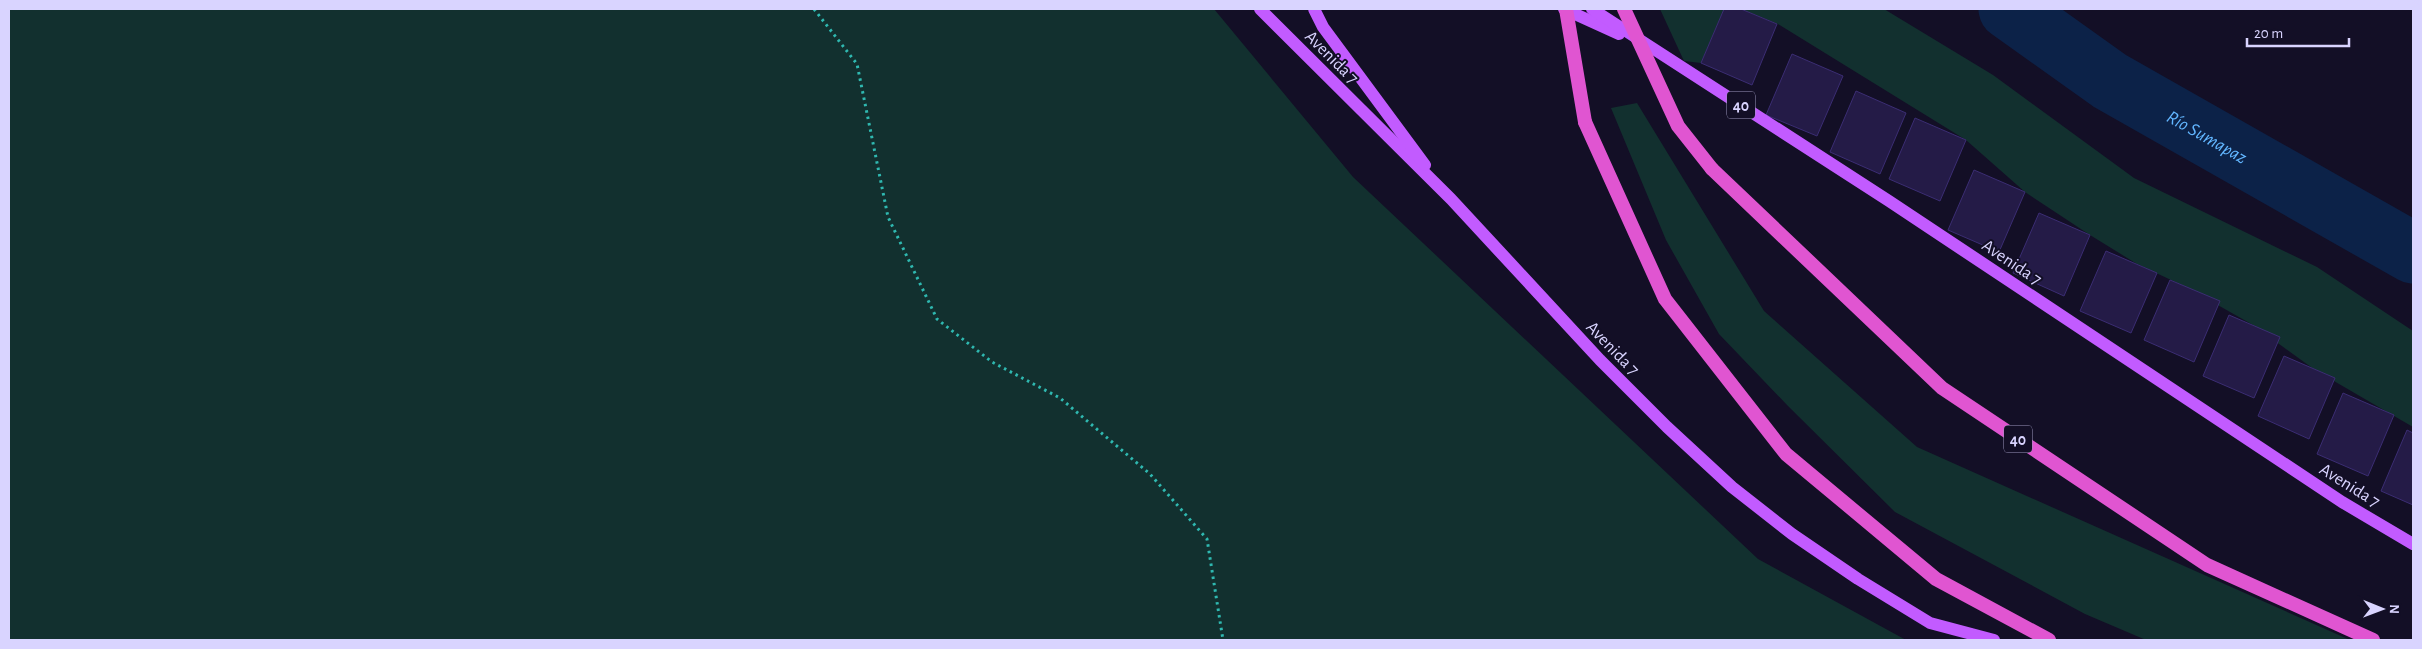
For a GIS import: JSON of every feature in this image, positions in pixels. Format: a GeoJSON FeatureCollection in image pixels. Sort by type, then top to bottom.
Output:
{"type":"FeatureCollection","features":[{"type":"Feature","properties":{"kind":"highway"},"geometry":{"type":"LineString","coordinates":[[1565,9],[1585,122],[1665,299],[1786,454],[1936,580],[2049,640]]}},
{"type":"Feature","properties":{"kind":"highway","name":"40"},"geometry":{"type":"LineString","coordinates":[[1624,9],[1678,126],[1712,169],[1942,388],[2207,565],[2373,640]]}},
{"type":"Feature","properties":{"kind":"main road","name":"Avenida 7"},"geometry":{"type":"LineString","coordinates":[[1260,9],[1451,199],[1600,360],[1667,427],[1732,487],[1792,534],[1858,579],[1930,622],[1994,640]]}},
{"type":"Feature","properties":{"kind":"main road"},"geometry":{"type":"LineString","coordinates":[[1314,9],[1323,27],[1451,199]]}},
{"type":"Feature","properties":{"kind":"main road"},"geometry":{"type":"LineString","coordinates":[[1565,9],[1658,51]]}},
{"type":"Feature","properties":{"kind":"main road","name":"Avenida 7"},"geometry":{"type":"LineString","coordinates":[[1592,9],[2342,502],[2413,544]]}},
{"type":"Feature","properties":{"kind":"path"},"geometry":{"type":"LineString","coordinates":[[814,9],[857,64],[888,217],[937,319],[992,362],[1060,398],[1150,474],[1206,539],[1223,640]]}},
{"type":"Feature","properties":{"kind":"green space"},"geometry":{"type":"Polygon","coordinates":[[[9,9],[1214,9],[1353,177],[1758,559],[1906,640],[9,640],[9,9]]]}},
{"type":"Feature","properties":{"kind":"green space"},"geometry":{"type":"Polygon","coordinates":[[[1660,9],[1724,9],[1701,63],[1684,61],[1660,9]]]}},
{"type":"Feature","properties":{"kind":"green space"},"geometry":{"type":"Polygon","coordinates":[[[1741,9],[1884,9],[1993,75],[2134,178],[2317,267],[2413,331],[2413,427],[2315,370],[2253,325],[2186,287],[2137,264],[2090,235],[2025,192],[1966,140],[1778,24],[1741,9]]]}},
{"type":"Feature","properties":{"kind":"green space"},"geometry":{"type":"Polygon","coordinates":[[[1637,103],[1764,311],[1917,447],[2350,640],[2146,640],[2085,614],[1895,512],[1788,406],[1719,334],[1666,240],[1611,108],[1637,103]]]}},
{"type":"Feature","properties":{"kind":"building"},"geometry":{"type":"Polygon","coordinates":[[[1724,9],[1741,9],[1777,24],[1752,85],[1701,63],[1724,9]]]}},
{"type":"Feature","properties":{"kind":"building"},"geometry":{"type":"Polygon","coordinates":[[[1792,54],[1843,76],[1817,136],[1766,115],[1792,54]]]}},
{"type":"Feature","properties":{"kind":"building"},"geometry":{"type":"Polygon","coordinates":[[[1856,91],[1906,113],[1880,174],[1830,152],[1856,91]]]}},
{"type":"Feature","properties":{"kind":"building"},"geometry":{"type":"Polygon","coordinates":[[[1915,118],[1966,140],[1940,201],[1889,179],[1915,118]]]}},
{"type":"Feature","properties":{"kind":"building"},"geometry":{"type":"Polygon","coordinates":[[[1974,170],[2025,192],[1999,252],[1948,230],[1974,170]]]}},
{"type":"Feature","properties":{"kind":"building"},"geometry":{"type":"Polygon","coordinates":[[[2039,213],[2090,235],[2064,296],[2013,273],[2039,213]]]}},
{"type":"Feature","properties":{"kind":"building"},"geometry":{"type":"Polygon","coordinates":[[[2106,251],[2157,273],[2131,333],[2080,311],[2106,251]]]}},
{"type":"Feature","properties":{"kind":"building"},"geometry":{"type":"Polygon","coordinates":[[[2170,280],[2220,301],[2194,362],[2144,340],[2170,280]]]}},
{"type":"Feature","properties":{"kind":"building"},"geometry":{"type":"Polygon","coordinates":[[[2229,315],[2280,337],[2254,398],[2203,376],[2229,315]]]}},
{"type":"Feature","properties":{"kind":"building"},"geometry":{"type":"Polygon","coordinates":[[[2284,356],[2335,378],[2309,439],[2258,416],[2284,356]]]}},
{"type":"Feature","properties":{"kind":"building"},"geometry":{"type":"Polygon","coordinates":[[[2343,393],[2394,415],[2368,476],[2317,454],[2343,393]]]}},
{"type":"Feature","properties":{"kind":"building"},"geometry":{"type":"Polygon","coordinates":[[[2407,430],[2413,433],[2413,505],[2381,491],[2407,430]]]}},
{"type":"Feature","properties":{"kind":"waterway","name":"Río Sumapaz"},"geometry":{"type":"LineString","coordinates":[[2009,9],[2110,81],[2413,253]]}}]}
